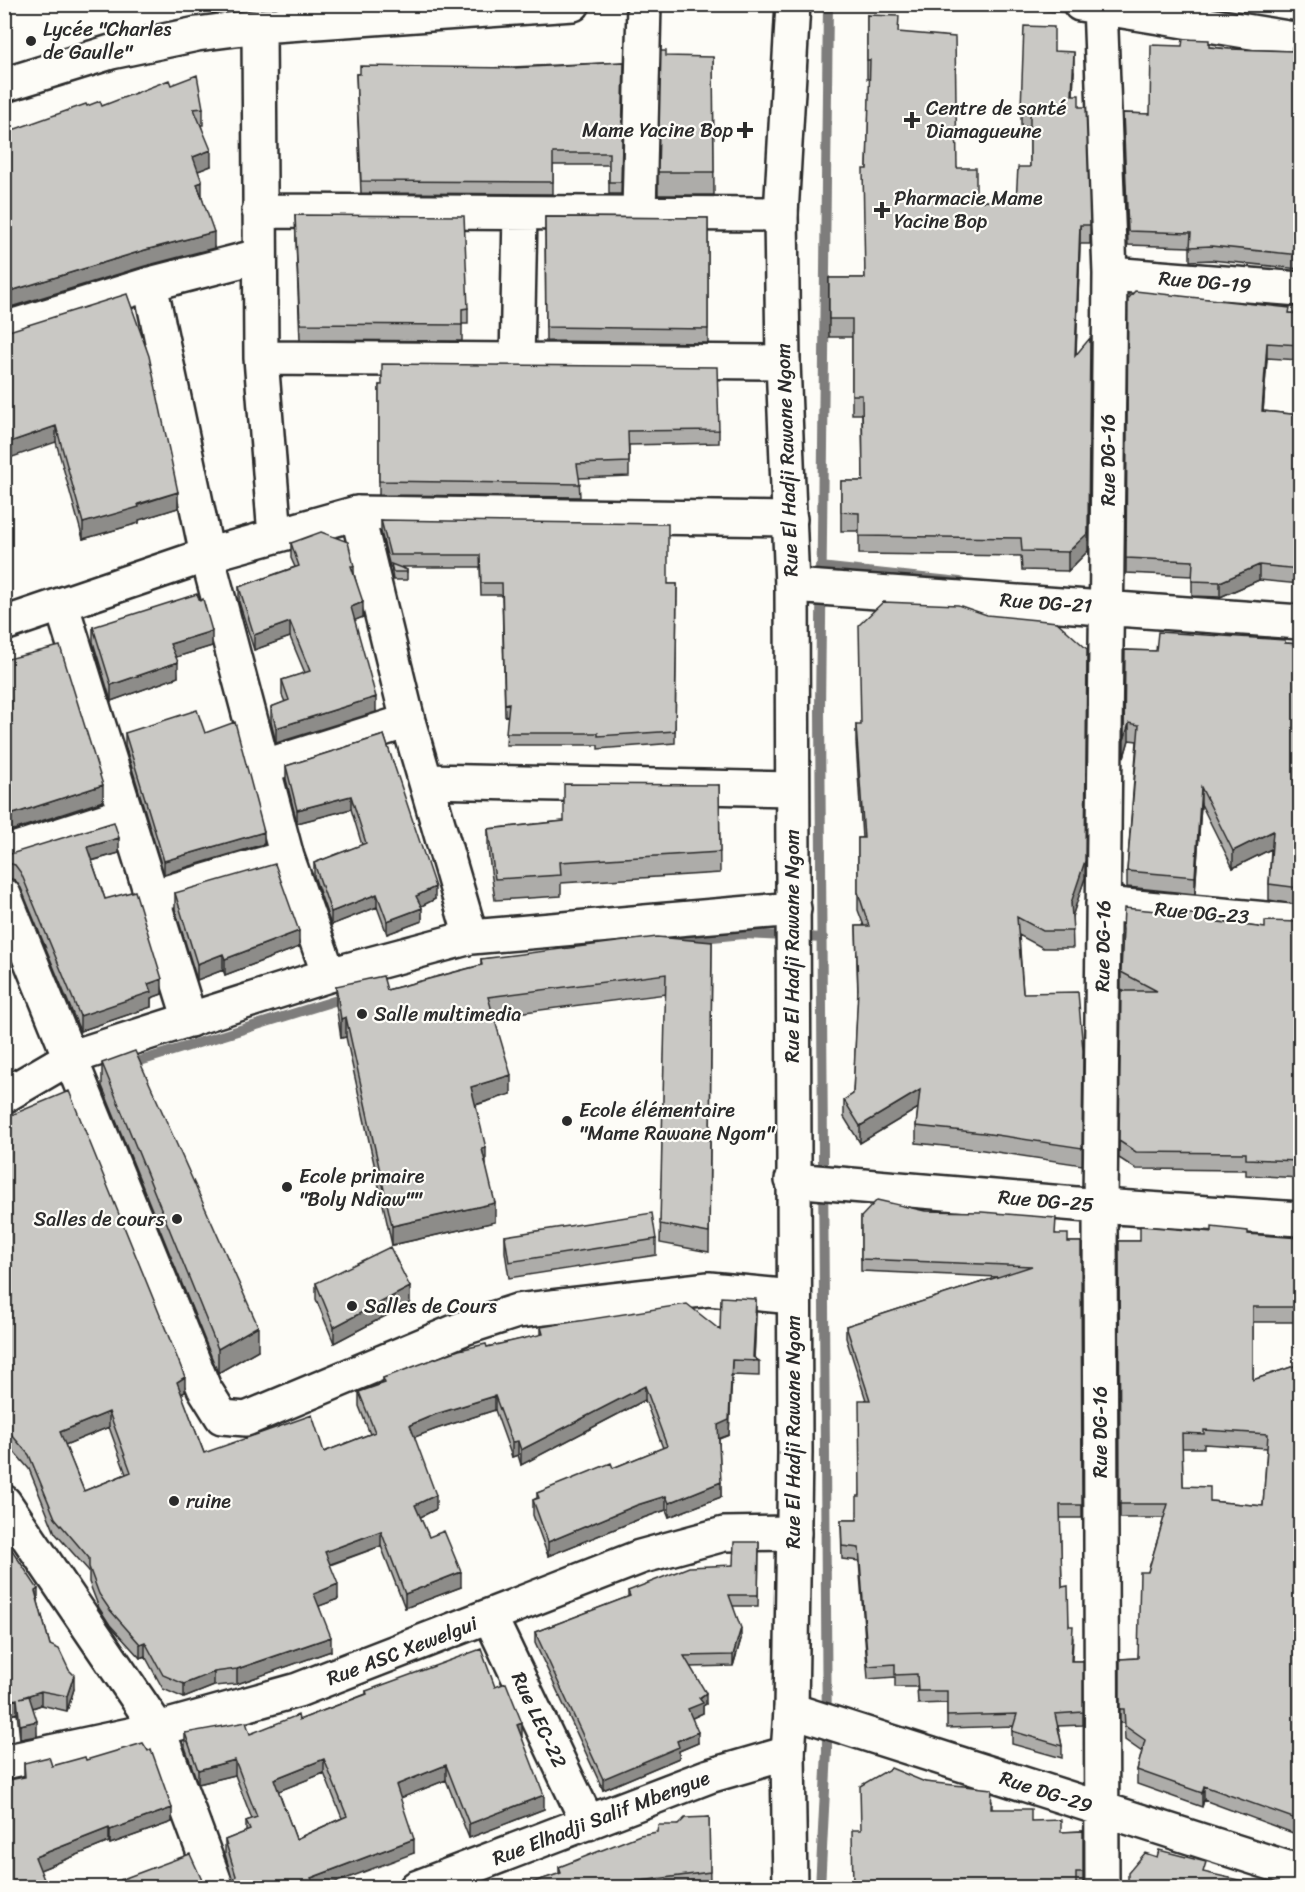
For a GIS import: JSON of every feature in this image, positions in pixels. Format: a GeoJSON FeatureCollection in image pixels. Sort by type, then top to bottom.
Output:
{"type":"FeatureCollection","features":[{"type":"Feature","properties":{"kind":"street"},"geometry":{"type":"LineString","coordinates":[[4,85],[111,52],[197,34],[259,26],[573,4]]}},
{"type":"Feature","properties":{"kind":"street"},"geometry":{"type":"LineString","coordinates":[[639,212],[644,4]]}},
{"type":"Feature","properties":{"kind":"street","name":"Rue El Hadji Rawane Ngom"},"geometry":{"type":"LineString","coordinates":[[790,1887],[788,1753],[791,1710],[794,1533],[792,1180],[794,909],[792,586],[783,362],[781,214],[794,4]]}},
{"type":"Feature","properties":{"kind":"street"},"geometry":{"type":"LineString","coordinates":[[1093,5],[1300,40]]}},
{"type":"Feature","properties":{"kind":"street","name":"Rue DG-16"},"geometry":{"type":"LineString","coordinates":[[1093,5],[1110,274],[1100,1206],[1102,1887]]}},
{"type":"Feature","properties":{"kind":"street"},"geometry":{"type":"LineString","coordinates":[[259,26],[261,358],[275,536]]}},
{"type":"Feature","properties":{"kind":"street"},"geometry":{"type":"LineString","coordinates":[[259,211],[781,214]]}},
{"type":"Feature","properties":{"kind":"street"},"geometry":{"type":"LineString","coordinates":[[517,362],[520,213]]}},
{"type":"Feature","properties":{"kind":"street"},"geometry":{"type":"LineString","coordinates":[[4,329],[150,284],[259,256]]}},
{"type":"Feature","properties":{"kind":"street","name":"Rue DG-19"},"geometry":{"type":"LineString","coordinates":[[1110,274],[1300,290]]}},
{"type":"Feature","properties":{"kind":"street"},"geometry":{"type":"LineString","coordinates":[[150,284],[207,555],[287,857],[329,975]]}},
{"type":"Feature","properties":{"kind":"street"},"geometry":{"type":"LineString","coordinates":[[261,358],[517,362],[783,362]]}},
{"type":"Feature","properties":{"kind":"street"},"geometry":{"type":"LineString","coordinates":[[357,513],[408,721],[471,937]]}},
{"type":"Feature","properties":{"kind":"street"},"geometry":{"type":"LineString","coordinates":[[7,619],[62,606],[207,555],[357,513],[790,519]]}},
{"type":"Feature","properties":{"kind":"street","name":"Rue DG-21"},"geometry":{"type":"LineString","coordinates":[[792,586],[1300,622]]}},
{"type":"Feature","properties":{"kind":"street"},"geometry":{"type":"LineString","coordinates":[[62,606],[190,1020]]}},
{"type":"Feature","properties":{"kind":"street"},"geometry":{"type":"LineString","coordinates":[[262,767],[408,721]]}},
{"type":"Feature","properties":{"kind":"street"},"geometry":{"type":"LineString","coordinates":[[427,781],[792,789]]}},
{"type":"Feature","properties":{"kind":"street"},"geometry":{"type":"LineString","coordinates":[[4,853],[125,814]]}},
{"type":"Feature","properties":{"kind":"street"},"geometry":{"type":"LineString","coordinates":[[151,897],[287,857]]}},
{"type":"Feature","properties":{"kind":"street","name":"Rue DG-23"},"geometry":{"type":"LineString","coordinates":[[1103,904],[1300,922]]}},
{"type":"Feature","properties":{"kind":"street"},"geometry":{"type":"LineString","coordinates":[[4,1096],[69,1058],[329,975],[471,937],[794,909]]}},
{"type":"Feature","properties":{"kind":"street"},"geometry":{"type":"LineString","coordinates":[[7,913],[204,1388],[222,1417],[246,1419],[464,1328],[517,1311],[710,1289],[793,1297]]}},
{"type":"Feature","properties":{"kind":"street","name":"Rue DG-25"},"geometry":{"type":"LineString","coordinates":[[792,1180],[1100,1206],[1300,1219]]}},
{"type":"Feature","properties":{"kind":"street"},"geometry":{"type":"LineString","coordinates":[[4,1503],[158,1728],[217,1887]]}},
{"type":"Feature","properties":{"kind":"street","name":"Rue ASC Xewelgui"},"geometry":{"type":"LineString","coordinates":[[4,1762],[158,1728],[298,1690],[640,1557],[682,1544],[724,1534],[794,1533]]}},
{"type":"Feature","properties":{"kind":"street","name":"Rue LEC-22"},"geometry":{"type":"LineString","coordinates":[[490,1617],[588,1822]]}},
{"type":"Feature","properties":{"kind":"street","name":"Rue DG-29"},"geometry":{"type":"LineString","coordinates":[[791,1710],[1300,1872]]}},
{"type":"Feature","properties":{"kind":"street","name":"Rue Elhadji Salif Mbengue"},"geometry":{"type":"LineString","coordinates":[[417,1887],[709,1776],[788,1753]]}},
{"type":"Feature","properties":{"kind":"building"},"geometry":{"type":"Polygon","coordinates":[[[867,15],[899,16],[898,32],[955,37],[957,168],[976,168],[976,201],[1016,202],[1018,167],[1030,167],[1030,108],[1021,108],[1024,26],[1054,27],[1054,51],[1074,52],[1072,95],[1079,95],[1079,107],[1086,107],[1090,225],[1080,225],[1075,356],[1090,338],[1088,533],[1068,552],[1022,551],[1021,538],[859,536],[859,513],[841,512],[841,481],[863,481],[862,395],[852,395],[852,319],[829,319],[829,278],[865,278],[863,169],[867,169],[870,60],[867,60],[867,15]]]}},
{"type":"Feature","properties":{"kind":"building"},"geometry":{"type":"Polygon","coordinates":[[[1183,39],[1209,40],[1209,47],[1229,49],[1292,51],[1292,47],[1300,48],[1300,255],[1211,246],[1190,247],[1191,233],[1128,231],[1123,113],[1150,114],[1151,45],[1182,46],[1183,39]]]}},
{"type":"Feature","properties":{"kind":"building"},"geometry":{"type":"Polygon","coordinates":[[[661,51],[666,51],[666,56],[713,57],[714,172],[658,172],[661,51]]]}},
{"type":"Feature","properties":{"kind":"building"},"geometry":{"type":"Polygon","coordinates":[[[624,62],[621,182],[609,182],[609,153],[553,153],[553,182],[361,181],[356,74],[360,74],[360,66],[512,68],[624,62]]]}},
{"type":"Feature","properties":{"kind":"building"},"geometry":{"type":"Polygon","coordinates":[[[197,75],[203,108],[194,109],[211,150],[193,157],[202,182],[197,184],[214,232],[145,250],[4,293],[4,133],[86,104],[87,106],[100,101],[102,106],[169,80],[171,85],[197,75]]]}},
{"type":"Feature","properties":{"kind":"building"},"geometry":{"type":"Polygon","coordinates":[[[295,215],[464,216],[468,308],[462,309],[462,325],[300,324],[295,215]]]}},
{"type":"Feature","properties":{"kind":"building"},"geometry":{"type":"Polygon","coordinates":[[[545,217],[708,218],[708,329],[546,327],[545,217]]]}},
{"type":"Feature","properties":{"kind":"building"},"geometry":{"type":"Polygon","coordinates":[[[1135,291],[1290,308],[1289,313],[1300,314],[1300,345],[1267,343],[1262,411],[1300,415],[1300,569],[1259,565],[1220,582],[1192,581],[1193,561],[1126,558],[1128,299],[1135,291]]]}},
{"type":"Feature","properties":{"kind":"building"},"geometry":{"type":"Polygon","coordinates":[[[127,294],[149,356],[178,492],[138,504],[139,507],[83,523],[56,426],[4,444],[4,331],[127,294]]]}},
{"type":"Feature","properties":{"kind":"building"},"geometry":{"type":"Polygon","coordinates":[[[382,364],[717,367],[719,430],[628,431],[629,462],[577,464],[580,484],[379,481],[379,385],[382,385],[382,364]]]}},
{"type":"Feature","properties":{"kind":"building"},"geometry":{"type":"Polygon","coordinates":[[[381,520],[668,524],[668,584],[677,584],[675,731],[598,736],[598,733],[506,733],[509,703],[505,704],[502,583],[481,583],[480,555],[390,555],[381,520]]]}},
{"type":"Feature","properties":{"kind":"building"},"geometry":{"type":"Polygon","coordinates":[[[321,532],[348,542],[354,566],[351,566],[363,602],[351,607],[376,697],[276,728],[271,707],[289,700],[282,680],[310,671],[290,622],[254,635],[239,587],[299,566],[291,543],[321,532]]]}},
{"type":"Feature","properties":{"kind":"building"},"geometry":{"type":"Polygon","coordinates":[[[391,564],[407,570],[407,572],[393,572],[391,564]]]}},
{"type":"Feature","properties":{"kind":"building"},"geometry":{"type":"Polygon","coordinates":[[[197,594],[200,601],[203,599],[212,631],[170,644],[178,662],[111,685],[93,627],[197,594]]]}},
{"type":"Feature","properties":{"kind":"building"},"geometry":{"type":"Polygon","coordinates":[[[883,602],[958,605],[987,615],[1057,622],[1087,649],[1085,861],[1071,903],[1073,931],[1043,931],[1017,917],[1023,993],[1078,992],[1083,1050],[1082,1148],[983,1133],[916,1126],[920,1090],[860,1126],[844,1100],[853,1094],[858,989],[856,926],[869,926],[858,892],[858,838],[864,838],[856,725],[861,725],[859,625],[883,602]]]}},
{"type":"Feature","properties":{"kind":"building"},"geometry":{"type":"Polygon","coordinates":[[[1158,632],[1285,640],[1285,643],[1300,644],[1300,888],[1269,884],[1273,831],[1233,851],[1201,787],[1195,877],[1127,871],[1139,725],[1129,723],[1124,740],[1125,650],[1156,651],[1158,632]]]}},
{"type":"Feature","properties":{"kind":"building"},"geometry":{"type":"Polygon","coordinates":[[[60,646],[103,785],[4,817],[4,660],[60,646]]]}},
{"type":"Feature","properties":{"kind":"building"},"geometry":{"type":"Polygon","coordinates":[[[197,710],[205,733],[235,722],[264,832],[164,861],[125,733],[197,710]]]}},
{"type":"Feature","properties":{"kind":"building"},"geometry":{"type":"Polygon","coordinates":[[[384,735],[435,887],[416,896],[422,908],[387,921],[377,894],[331,912],[314,863],[366,843],[351,796],[297,810],[286,766],[384,735]]]}},
{"type":"Feature","properties":{"kind":"building"},"geometry":{"type":"Polygon","coordinates":[[[564,784],[719,785],[720,852],[560,862],[561,875],[495,879],[488,829],[564,821],[564,784]]]}},
{"type":"Feature","properties":{"kind":"building"},"geometry":{"type":"Polygon","coordinates":[[[114,822],[119,838],[87,847],[105,899],[135,891],[162,979],[148,984],[151,992],[80,1016],[21,873],[15,865],[4,862],[4,856],[114,822]]]}},
{"type":"Feature","properties":{"kind":"building"},"geometry":{"type":"Polygon","coordinates":[[[275,864],[299,931],[225,959],[223,954],[197,964],[175,893],[275,864]]]}},
{"type":"Feature","properties":{"kind":"building"},"geometry":{"type":"Polygon","coordinates":[[[1124,908],[1212,916],[1211,921],[1265,928],[1265,921],[1300,922],[1300,1161],[1246,1159],[1246,1153],[1136,1152],[1119,1141],[1121,991],[1157,991],[1121,972],[1124,908]]]}},
{"type":"Feature","properties":{"kind":"building"},"geometry":{"type":"Polygon","coordinates":[[[657,937],[712,942],[709,1233],[660,1224],[666,974],[488,997],[511,1075],[471,1087],[486,1148],[482,1149],[495,1203],[392,1226],[346,1017],[341,1019],[336,986],[383,976],[387,990],[482,965],[481,959],[657,937]]]}},
{"type":"Feature","properties":{"kind":"building","name":"Salles de cours"},"geometry":{"type":"Polygon","coordinates":[[[135,1051],[258,1326],[218,1349],[102,1063],[135,1051]]]}},
{"type":"Feature","properties":{"kind":"building"},"geometry":{"type":"Polygon","coordinates":[[[69,1091],[185,1377],[177,1382],[204,1453],[312,1415],[324,1452],[375,1432],[359,1392],[385,1383],[383,1378],[459,1350],[486,1344],[487,1347],[543,1334],[541,1327],[687,1304],[720,1330],[721,1297],[756,1299],[753,1357],[759,1361],[732,1360],[729,1420],[718,1425],[721,1482],[669,1503],[666,1496],[637,1505],[548,1542],[533,1500],[539,1498],[537,1493],[611,1463],[613,1468],[667,1446],[645,1386],[521,1450],[518,1441],[512,1442],[495,1396],[436,1414],[410,1425],[436,1495],[415,1505],[429,1537],[444,1531],[461,1572],[405,1594],[381,1531],[325,1552],[338,1584],[314,1594],[331,1637],[237,1669],[214,1672],[184,1684],[163,1675],[145,1642],[140,1644],[99,1594],[89,1567],[89,1558],[55,1518],[29,1455],[4,1426],[4,1118],[69,1091]],[[109,1412],[60,1432],[84,1491],[131,1472],[109,1412]]]}},
{"type":"Feature","properties":{"kind":"building"},"geometry":{"type":"Polygon","coordinates":[[[877,1200],[925,1211],[982,1212],[1056,1218],[1055,1234],[1068,1234],[1068,1242],[1081,1242],[1082,1505],[1060,1505],[1062,1587],[1068,1586],[1069,1626],[1073,1626],[1071,1661],[1083,1661],[1083,1712],[1055,1714],[1062,1746],[1012,1731],[1017,1714],[947,1716],[947,1691],[918,1691],[917,1674],[895,1675],[895,1664],[868,1666],[859,1548],[842,1546],[841,1520],[857,1520],[857,1496],[860,1496],[859,1400],[870,1400],[846,1326],[1032,1266],[861,1259],[861,1217],[877,1200]]]}},
{"type":"Feature","properties":{"kind":"building"},"geometry":{"type":"Polygon","coordinates":[[[652,1213],[656,1239],[509,1262],[505,1236],[652,1213]]]}},
{"type":"Feature","properties":{"kind":"building"},"geometry":{"type":"Polygon","coordinates":[[[1140,1226],[1212,1232],[1212,1227],[1248,1231],[1248,1234],[1300,1238],[1300,1307],[1253,1307],[1253,1380],[1300,1364],[1300,1818],[1293,1818],[1204,1786],[1202,1793],[1137,1770],[1145,1740],[1125,1726],[1124,1709],[1120,1709],[1120,1659],[1138,1658],[1140,1572],[1148,1572],[1168,1504],[1120,1504],[1119,1241],[1140,1241],[1140,1226]],[[1204,1430],[1204,1434],[1182,1433],[1183,1486],[1210,1487],[1210,1501],[1263,1506],[1268,1434],[1204,1430]]]}},
{"type":"Feature","properties":{"kind":"building"},"geometry":{"type":"Polygon","coordinates":[[[390,1247],[410,1287],[334,1327],[316,1283],[390,1247]]]}},
{"type":"Feature","properties":{"kind":"building"},"geometry":{"type":"Polygon","coordinates":[[[4,1538],[38,1589],[35,1591],[50,1645],[59,1649],[69,1670],[74,1675],[67,1696],[41,1691],[20,1698],[29,1696],[37,1721],[20,1725],[17,1699],[4,1703],[4,1538]]]}},
{"type":"Feature","properties":{"kind":"building"},"geometry":{"type":"Polygon","coordinates":[[[734,1542],[759,1542],[758,1595],[729,1595],[741,1628],[733,1655],[684,1656],[706,1693],[699,1698],[703,1703],[688,1709],[698,1732],[677,1741],[679,1747],[603,1779],[535,1632],[630,1596],[628,1591],[689,1567],[733,1565],[734,1542]]]}},
{"type":"Feature","properties":{"kind":"building"},"geometry":{"type":"Polygon","coordinates":[[[481,1649],[495,1687],[506,1683],[522,1723],[517,1725],[544,1795],[469,1824],[446,1765],[396,1785],[414,1839],[311,1878],[315,1887],[229,1887],[236,1876],[225,1840],[250,1830],[246,1821],[257,1817],[235,1760],[198,1770],[185,1733],[246,1722],[250,1734],[298,1715],[299,1720],[367,1694],[366,1691],[481,1649]],[[324,1759],[274,1779],[296,1839],[347,1816],[324,1759]]]}},
{"type":"Feature","properties":{"kind":"building"},"geometry":{"type":"Polygon","coordinates":[[[143,1743],[148,1751],[151,1749],[172,1808],[110,1830],[109,1828],[35,1857],[47,1887],[4,1887],[4,1781],[25,1777],[24,1763],[49,1757],[52,1766],[85,1757],[86,1760],[143,1743]]]}},
{"type":"Feature","properties":{"kind":"building"},"geometry":{"type":"Polygon","coordinates":[[[891,1768],[925,1782],[992,1789],[991,1809],[1031,1809],[1031,1821],[1061,1820],[1061,1832],[1083,1831],[1083,1872],[1076,1872],[1076,1887],[853,1887],[852,1830],[861,1830],[860,1786],[891,1768]]]}},
{"type":"Feature","properties":{"kind":"building"},"geometry":{"type":"Polygon","coordinates":[[[709,1817],[710,1872],[618,1884],[619,1887],[519,1887],[561,1873],[559,1867],[640,1835],[657,1832],[658,1825],[678,1825],[685,1818],[709,1817]]]}},
{"type":"Feature","properties":{"kind":"building"},"geometry":{"type":"Polygon","coordinates":[[[1159,1850],[1206,1862],[1203,1872],[1247,1882],[1253,1887],[1128,1887],[1128,1873],[1145,1853],[1157,1857],[1159,1850]]]}},
{"type":"Feature","properties":{"kind":"building"},"geometry":{"type":"Polygon","coordinates":[[[190,1854],[205,1887],[101,1887],[190,1854]]]}},
{"type":"Feature","properties":{"kind":"waterway"},"geometry":{"type":"LineString","coordinates":[[820,1888],[827,1751],[820,711],[828,4]]}},
{"type":"Feature","properties":{"kind":"waterway"},"geometry":{"type":"LineString","coordinates":[[1021,4],[1079,10]]}},
{"type":"Feature","properties":{"kind":"waterway"},"geometry":{"type":"LineString","coordinates":[[820,567],[960,582]]}},
{"type":"Feature","properties":{"kind":"waterway"},"geometry":{"type":"LineString","coordinates":[[670,941],[744,934],[823,938]]}},
{"type":"Feature","properties":{"kind":"waterway"},"geometry":{"type":"LineString","coordinates":[[127,1065],[347,997]]}},
{"type":"Feature","properties":{"kind":"place","name":"Lycée \"Charles de Gaulle\""},"geometry":{"type":"Point","coordinates":[31,41]}},
{"type":"Feature","properties":{"kind":"place","name":"Centre de santé Diamagueune"},"geometry":{"type":"Point","coordinates":[912,120]}},
{"type":"Feature","properties":{"kind":"place","name":"Mame Yacine Bop"},"geometry":{"type":"Point","coordinates":[745,130]}},
{"type":"Feature","properties":{"kind":"place","name":"Pharmacie Mame Yacine Bop"},"geometry":{"type":"Point","coordinates":[882,210]}},
{"type":"Feature","properties":{"kind":"place","name":"Salle multimedia"},"geometry":{"type":"Point","coordinates":[362,1014]}},
{"type":"Feature","properties":{"kind":"place","name":"Ecole élémentaire \"Mame Rawane Ngom\""},"geometry":{"type":"Point","coordinates":[567,1121]}},
{"type":"Feature","properties":{"kind":"place","name":"Ecole primaire \"Boly Ndiaw\"\""},"geometry":{"type":"Point","coordinates":[287,1187]}},
{"type":"Feature","properties":{"kind":"place","name":"Salles de cours"},"geometry":{"type":"Point","coordinates":[177,1219]}},
{"type":"Feature","properties":{"kind":"place","name":"Salles de Cours"},"geometry":{"type":"Point","coordinates":[352,1306]}},
{"type":"Feature","properties":{"kind":"place","name":"ruine"},"geometry":{"type":"Point","coordinates":[174,1501]}}]}
